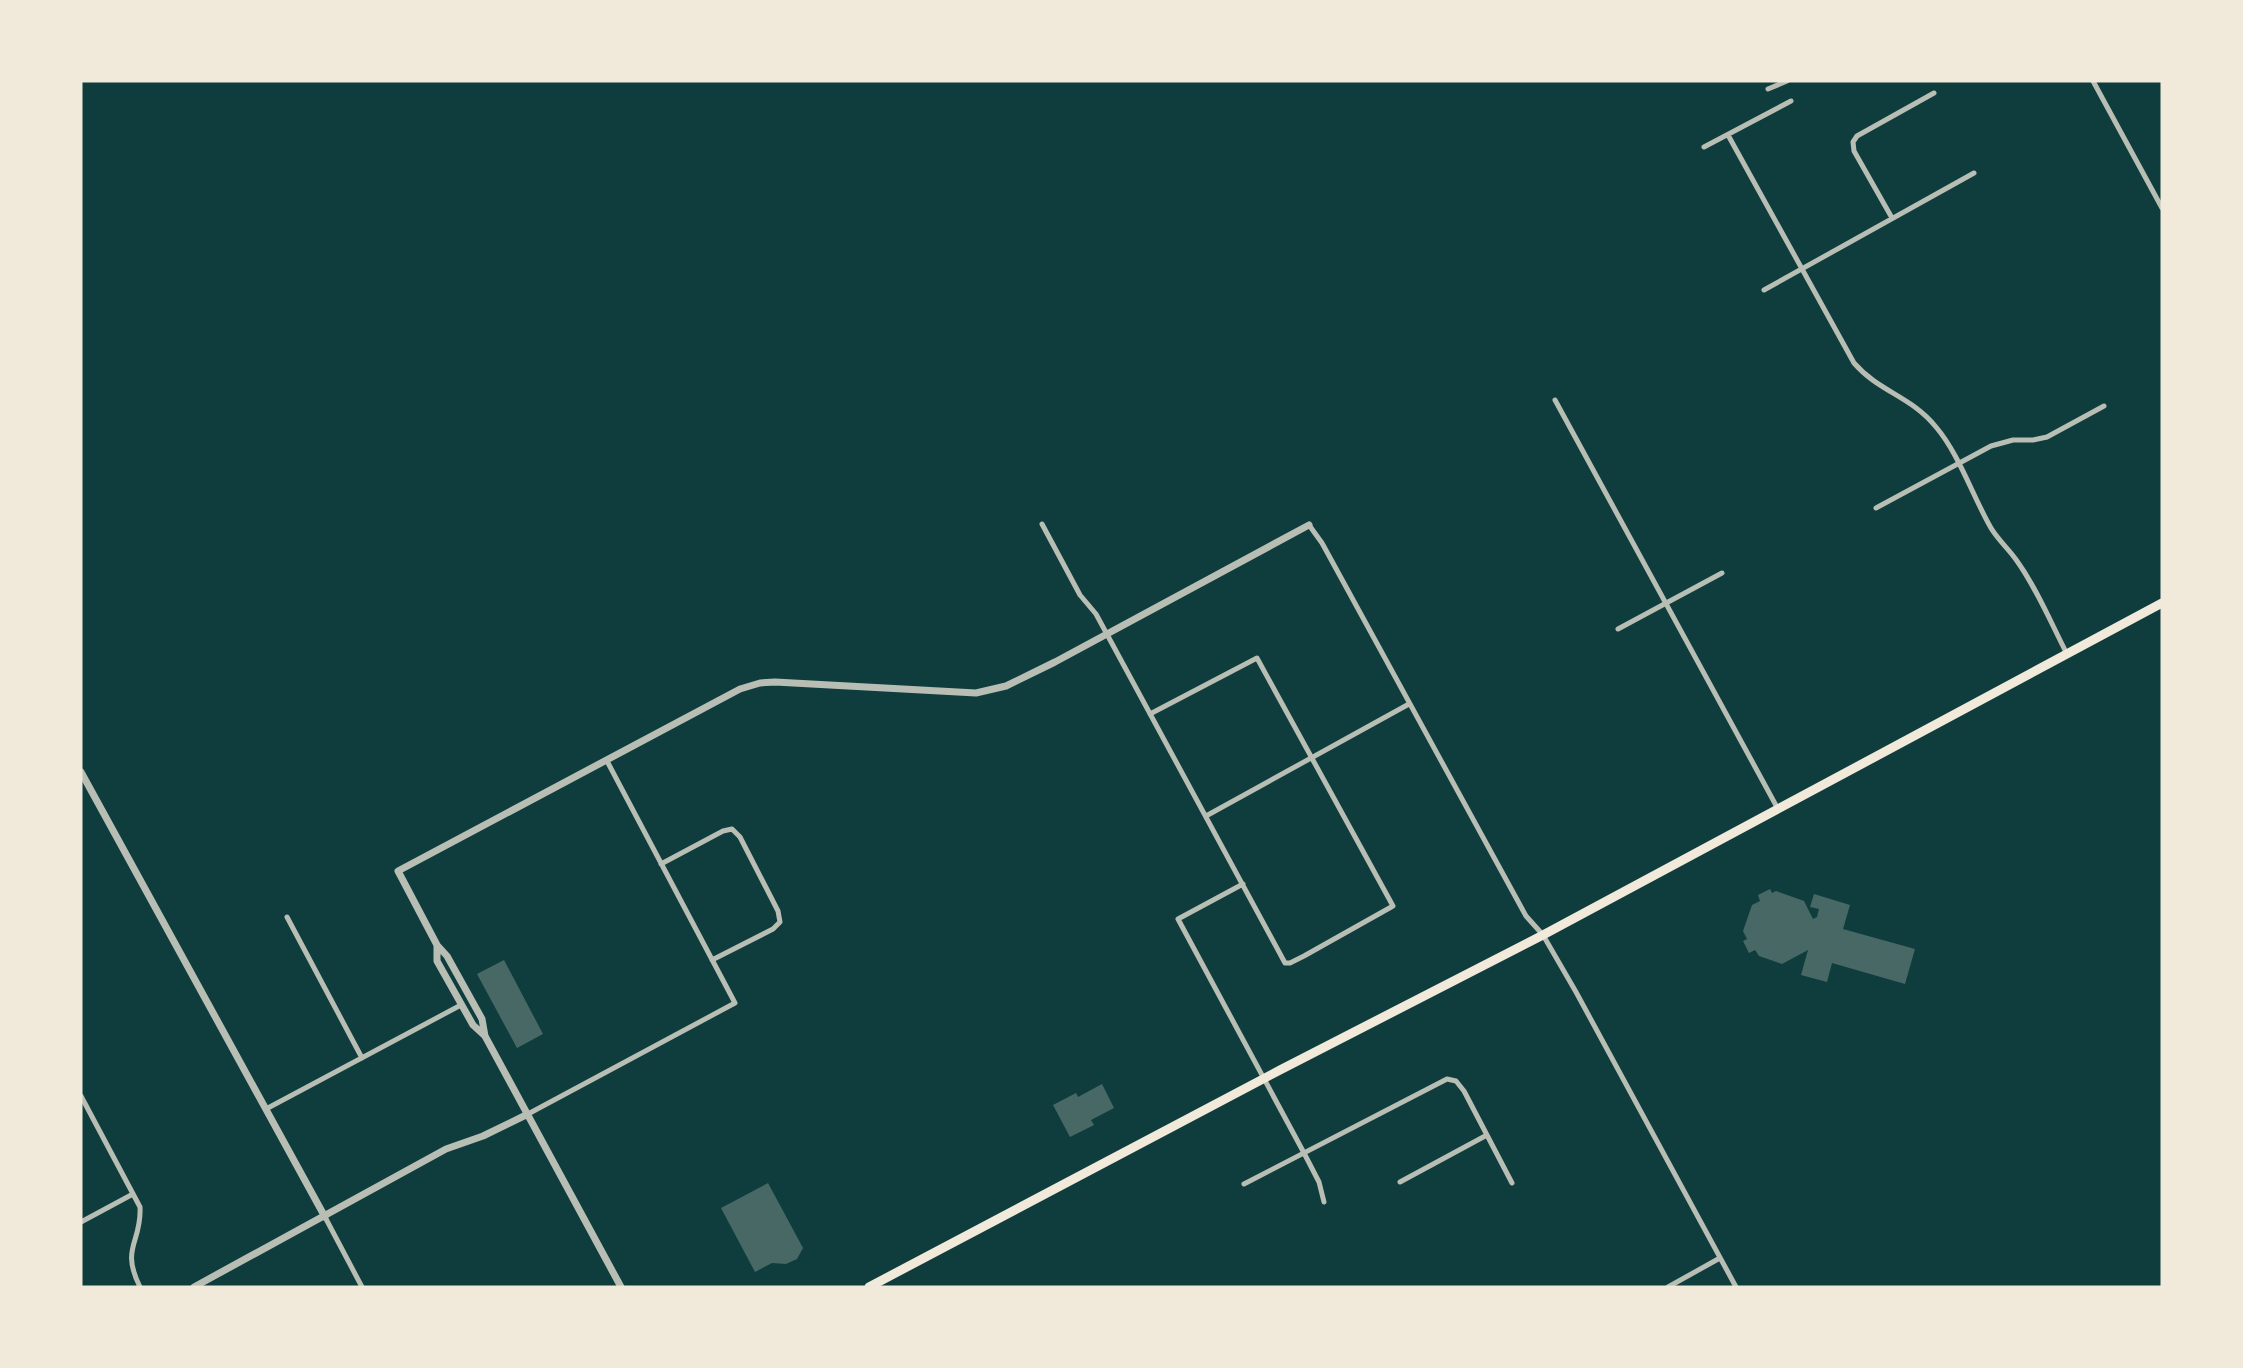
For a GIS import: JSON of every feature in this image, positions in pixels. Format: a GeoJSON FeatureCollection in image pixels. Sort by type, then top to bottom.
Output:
{"type":"FeatureCollection","features":[{"type":"Feature","properties":{"kind":"main road"},"geometry":{"type":"LineString","coordinates":[[869,1287],[1543,935],[2162,603]]}},
{"type":"Feature","properties":{"kind":"street"},"geometry":{"type":"LineString","coordinates":[[1768,89],[1787,81]]}},
{"type":"Feature","properties":{"kind":"street"},"geometry":{"type":"LineString","coordinates":[[2093,81],[2162,208]]}},
{"type":"Feature","properties":{"kind":"street"},"geometry":{"type":"LineString","coordinates":[[1892,218],[1854,151],[1852,142],[1857,136],[1934,93]]}},
{"type":"Feature","properties":{"kind":"street"},"geometry":{"type":"LineString","coordinates":[[1704,147],[1791,101]]}},
{"type":"Feature","properties":{"kind":"street"},"geometry":{"type":"LineString","coordinates":[[1728,135],[1854,363],[1876,384],[1918,407],[1938,429],[1992,529],[2023,571],[2067,654]]}},
{"type":"Feature","properties":{"kind":"street"},"geometry":{"type":"LineString","coordinates":[[1764,290],[1974,173]]}},
{"type":"Feature","properties":{"kind":"street"},"geometry":{"type":"LineString","coordinates":[[1555,400],[1778,809]]}},
{"type":"Feature","properties":{"kind":"street"},"geometry":{"type":"LineString","coordinates":[[1876,508],[1996,444],[2047,437],[2104,406]]}},
{"type":"Feature","properties":{"kind":"street"},"geometry":{"type":"LineString","coordinates":[[1042,524],[1080,595],[1096,614],[1150,714],[1243,884],[1285,963],[1304,956],[1393,906],[1257,658],[1150,714]]}},
{"type":"Feature","properties":{"kind":"street"},"geometry":{"type":"LineString","coordinates":[[485,1036],[482,1019],[447,956],[437,945],[398,872],[740,689],[760,683],[775,682],[976,693],[1006,686],[1310,525],[1526,916],[1543,935],[1736,1287]]}},
{"type":"Feature","properties":{"kind":"street"},"geometry":{"type":"LineString","coordinates":[[1618,629],[1722,573]]}},
{"type":"Feature","properties":{"kind":"street"},"geometry":{"type":"LineString","coordinates":[[1206,816],[1409,704]]}},
{"type":"Feature","properties":{"kind":"street"},"geometry":{"type":"LineString","coordinates":[[194,1287],[446,1149],[483,1137],[735,1003],[607,761]]}},
{"type":"Feature","properties":{"kind":"street"},"geometry":{"type":"LineString","coordinates":[[81,772],[362,1287]]}},
{"type":"Feature","properties":{"kind":"street"},"geometry":{"type":"LineString","coordinates":[[661,864],[723,831],[732,829],[740,837],[778,911],[780,922],[773,929],[712,960]]}},
{"type":"Feature","properties":{"kind":"street"},"geometry":{"type":"LineString","coordinates":[[1243,884],[1178,919],[1319,1182],[1324,1202]]}},
{"type":"Feature","properties":{"kind":"street"},"geometry":{"type":"LineString","coordinates":[[286,917],[362,1059]]}},
{"type":"Feature","properties":{"kind":"street"},"geometry":{"type":"LineString","coordinates":[[437,945],[437,961],[473,1025],[485,1036],[621,1287]]}},
{"type":"Feature","properties":{"kind":"street"},"geometry":{"type":"LineString","coordinates":[[266,1109],[461,1005]]}},
{"type":"Feature","properties":{"kind":"street"},"geometry":{"type":"LineString","coordinates":[[1244,1184],[1447,1078],[1454,1080],[1460,1086],[1512,1182]]}},
{"type":"Feature","properties":{"kind":"street"},"geometry":{"type":"LineString","coordinates":[[81,1096],[140,1207],[140,1221],[132,1246],[130,1262],[140,1287]]}},
{"type":"Feature","properties":{"kind":"street"},"geometry":{"type":"LineString","coordinates":[[1400,1182],[1486,1135]]}},
{"type":"Feature","properties":{"kind":"street"},"geometry":{"type":"LineString","coordinates":[[81,1222],[133,1194]]}},
{"type":"Feature","properties":{"kind":"street"},"geometry":{"type":"LineString","coordinates":[[1668,1287],[1720,1258]]}},
{"type":"Feature","properties":{"kind":"building"},"geometry":{"type":"Polygon","coordinates":[[[1770,889],[1772,893],[1776,891],[1804,901],[1813,919],[1817,917],[1819,909],[1810,907],[1814,894],[1850,905],[1843,929],[1915,949],[1905,984],[1832,963],[1827,982],[1801,975],[1808,950],[1782,964],[1759,956],[1755,950],[1749,953],[1743,941],[1747,939],[1743,931],[1752,905],[1760,901],[1758,895],[1770,889]]]}},
{"type":"Feature","properties":{"kind":"building"},"geometry":{"type":"Polygon","coordinates":[[[504,960],[543,1034],[517,1048],[477,974],[504,960]]]}},
{"type":"Feature","properties":{"kind":"building"},"geometry":{"type":"Polygon","coordinates":[[[1102,1084],[1114,1108],[1091,1120],[1094,1125],[1070,1137],[1053,1105],[1076,1093],[1078,1097],[1102,1084]]]}},
{"type":"Feature","properties":{"kind":"building"},"geometry":{"type":"Polygon","coordinates":[[[768,1183],[803,1248],[797,1259],[786,1264],[772,1263],[755,1272],[721,1208],[768,1183]]]}}]}
